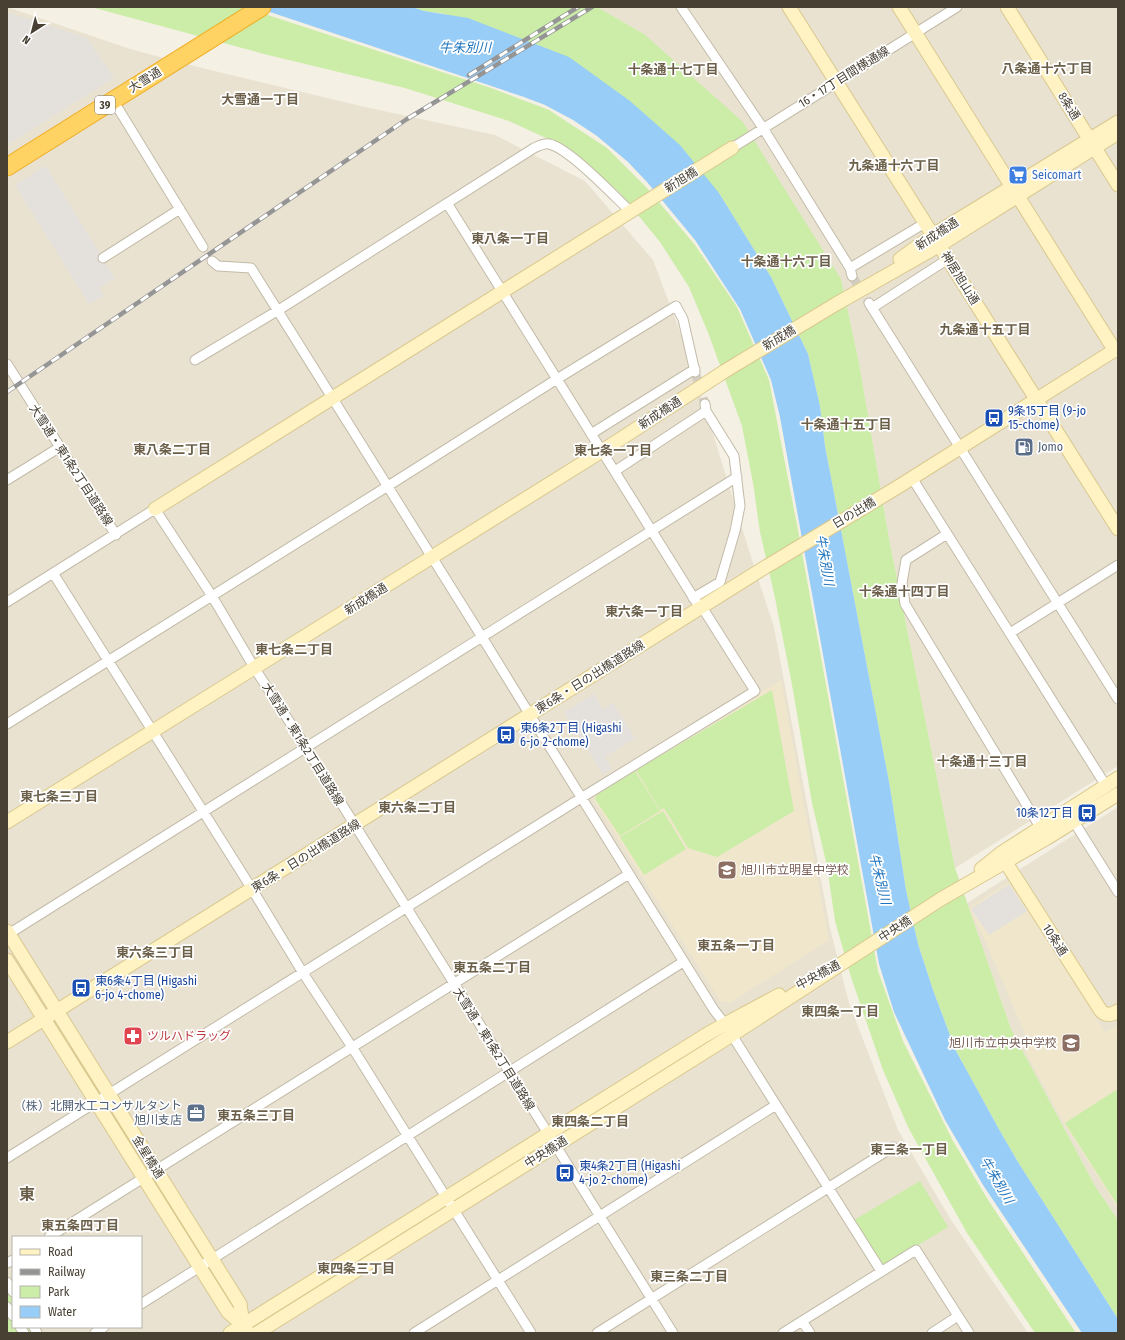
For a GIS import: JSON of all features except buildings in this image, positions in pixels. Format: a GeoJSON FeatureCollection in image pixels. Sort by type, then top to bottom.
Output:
{"type":"FeatureCollection","features":[{"type":"Feature","properties":{"kind":"highway","name":"大雪通"},"geometry":{"type":"LineString","coordinates":[[7,166],[262,7]]}},
{"type":"Feature","properties":{"kind":"street"},"geometry":{"type":"LineString","coordinates":[[681,7],[763,128],[851,272],[925,223]]}},
{"type":"Feature","properties":{"kind":"street","name":"神居旭山通"},"geometry":{"type":"LineString","coordinates":[[790,7],[1118,529]]}},
{"type":"Feature","properties":{"kind":"street"},"geometry":{"type":"LineString","coordinates":[[899,7],[1117,352],[906,482],[947,534],[1106,786]]}},
{"type":"Feature","properties":{"kind":"street","name":"16・17丁目間横通線"},"geometry":{"type":"LineString","coordinates":[[732,148],[956,7]]}},
{"type":"Feature","properties":{"kind":"street","name":"8条通"},"geometry":{"type":"LineString","coordinates":[[1007,7],[1118,185]]}},
{"type":"Feature","properties":{"kind":"street"},"geometry":{"type":"LineString","coordinates":[[113,100],[202,247]]}},
{"type":"Feature","properties":{"kind":"street","name":"新成橋通"},"geometry":{"type":"LineString","coordinates":[[1092,144],[1118,122]]}},
{"type":"Feature","properties":{"kind":"street","name":"新成橋通"},"geometry":{"type":"LineString","coordinates":[[836,304],[936,240],[1092,144],[1118,133]]}},
{"type":"Feature","properties":{"kind":"street"},"geometry":{"type":"LineString","coordinates":[[195,360],[278,311],[534,148],[545,144],[557,147],[575,160],[631,212]]}},
{"type":"Feature","properties":{"kind":"street","name":"新旭橋"},"geometry":{"type":"LineString","coordinates":[[155,509],[732,148]]}},
{"type":"Feature","properties":{"kind":"street"},"geometry":{"type":"LineString","coordinates":[[7,1158],[755,690],[698,604],[447,203]]}},
{"type":"Feature","properties":{"kind":"street"},"geometry":{"type":"LineString","coordinates":[[103,258],[180,209]]}},
{"type":"Feature","properties":{"kind":"street"},"geometry":{"type":"LineString","coordinates":[[948,259],[870,305],[1118,699]]}},
{"type":"Feature","properties":{"kind":"street"},"geometry":{"type":"LineString","coordinates":[[212,261],[218,266],[251,268],[683,962],[714,1010],[725,1024],[881,1272]]}},
{"type":"Feature","properties":{"kind":"street","name":"新成橋"},"geometry":{"type":"LineString","coordinates":[[724,372],[836,304]]}},
{"type":"Feature","properties":{"kind":"street"},"geometry":{"type":"LineString","coordinates":[[7,724],[676,306],[683,319],[695,370],[591,434]]}},
{"type":"Feature","properties":{"kind":"street","name":"大雪通・東1条2丁目道路線"},"geometry":{"type":"LineString","coordinates":[[7,364],[116,535],[155,509],[212,596],[255,669],[306,747],[453,984],[673,1333]]}},
{"type":"Feature","properties":{"kind":"street","name":"新成橋通"},"geometry":{"type":"LineString","coordinates":[[7,822],[255,669],[602,451],[724,372]]}},
{"type":"Feature","properties":{"kind":"street"},"geometry":{"type":"LineString","coordinates":[[614,471],[706,408],[734,456],[740,506],[735,531],[720,582],[698,604]]}},
{"type":"Feature","properties":{"kind":"street"},"geometry":{"type":"LineString","coordinates":[[7,480],[60,447]]}},
{"type":"Feature","properties":{"kind":"street"},"geometry":{"type":"LineString","coordinates":[[8,933],[204,812],[737,477]]}},
{"type":"Feature","properties":{"kind":"street","name":"日の出橋"},"geometry":{"type":"LineString","coordinates":[[768,566],[906,482]]}},
{"type":"Feature","properties":{"kind":"street"},"geometry":{"type":"LineString","coordinates":[[947,534],[906,560],[902,583],[906,604],[1044,833]]}},
{"type":"Feature","properties":{"kind":"street"},"geometry":{"type":"LineString","coordinates":[[7,602],[116,535]]}},
{"type":"Feature","properties":{"kind":"street"},"geometry":{"type":"LineString","coordinates":[[1010,633],[1118,565]]}},
{"type":"Feature","properties":{"kind":"street","name":"東6条・日の出橋道路線"},"geometry":{"type":"LineString","coordinates":[[7,1042],[529,715],[698,604],[768,566]]}},
{"type":"Feature","properties":{"kind":"street"},"geometry":{"type":"LineString","coordinates":[[53,574],[154,732],[303,973],[352,1047],[531,1333]]}},
{"type":"Feature","properties":{"kind":"street"},"geometry":{"type":"LineString","coordinates":[[1071,816],[1106,786],[1118,778]]}},
{"type":"Feature","properties":{"kind":"street"},"geometry":{"type":"LineString","coordinates":[[1003,858],[1071,816],[1118,794]]}},
{"type":"Feature","properties":{"kind":"street"},"geometry":{"type":"LineString","coordinates":[[1071,816],[1118,892]]}},
{"type":"Feature","properties":{"kind":"street","name":"中央橋"},"geometry":{"type":"LineString","coordinates":[[850,958],[1003,858]]}},
{"type":"Feature","properties":{"kind":"street","name":"10条通"},"geometry":{"type":"LineString","coordinates":[[1003,858],[1101,1011],[1104,1014],[1109,1014],[1118,1011]]}},
{"type":"Feature","properties":{"kind":"street"},"geometry":{"type":"LineString","coordinates":[[51,1236],[629,874]]}},
{"type":"Feature","properties":{"kind":"street","name":"金星橋通"},"geometry":{"type":"LineString","coordinates":[[8,933],[240,1304],[246,1329]]}},
{"type":"Feature","properties":{"kind":"street","name":"中央橋通"},"geometry":{"type":"LineString","coordinates":[[230,1333],[246,1329],[446,1198],[725,1024],[850,958]]}},
{"type":"Feature","properties":{"kind":"street","name":"中央橋通"},"geometry":{"type":"LineString","coordinates":[[257,1333],[732,1035],[850,958]]}},
{"type":"Feature","properties":{"kind":"street","name":"金星橋通"},"geometry":{"type":"LineString","coordinates":[[7,960],[228,1312],[246,1329]]}},
{"type":"Feature","properties":{"kind":"street"},"geometry":{"type":"LineString","coordinates":[[142,1303],[683,962]]}},
{"type":"Feature","properties":{"kind":"street"},"geometry":{"type":"LineString","coordinates":[[414,1333],[776,1105]]}},
{"type":"Feature","properties":{"kind":"street"},"geometry":{"type":"LineString","coordinates":[[597,1333],[893,1148]]}},
{"type":"Feature","properties":{"kind":"street"},"geometry":{"type":"LineString","coordinates":[[783,1333],[916,1250],[969,1333]]}},
{"type":"Feature","properties":{"kind":"street"},"geometry":{"type":"LineString","coordinates":[[932,1333],[958,1316]]}},
{"type":"Feature","properties":{"kind":"street"},"geometry":{"type":"LineString","coordinates":[[802,1321],[810,1333]]}},
{"type":"Feature","properties":{"kind":"shaded area"},"geometry":{"type":"Polygon","coordinates":[[[7,7],[130,49],[202,68],[365,107],[495,135],[585,181],[653,260],[688,353],[774,627],[830,928],[849,1003],[898,1130],[951,1220],[1028,1333],[7,1333],[7,7]]]}},
{"type":"Feature","properties":{"kind":"shaded area"},"geometry":{"type":"Polygon","coordinates":[[[597,7],[1118,7],[1118,766],[955,868],[890,544],[859,363],[841,279],[644,34],[597,7]]]}},
{"type":"Feature","properties":{"kind":"shaded area"},"geometry":{"type":"Polygon","coordinates":[[[7,12],[87,38],[114,78],[7,145],[7,12]]]}},
{"type":"Feature","properties":{"kind":"shaded area"},"geometry":{"type":"Polygon","coordinates":[[[46,166],[115,278],[99,288],[104,296],[89,304],[15,185],[46,166]]]}},
{"type":"Feature","properties":{"kind":"shaded area","name":"旭川市立明星中学校"},"geometry":{"type":"Polygon","coordinates":[[[781,680],[829,940],[730,1003],[720,1001],[593,799],[594,794],[781,680]]]}},
{"type":"Feature","properties":{"kind":"shaded area"},"geometry":{"type":"Polygon","coordinates":[[[594,694],[603,709],[613,703],[635,738],[605,757],[612,769],[603,774],[564,712],[594,694]]]}},
{"type":"Feature","properties":{"kind":"shaded area"},"geometry":{"type":"Polygon","coordinates":[[[1118,807],[1118,1220],[1095,1186],[1011,1029],[967,903],[1118,807]]]}},
{"type":"Feature","properties":{"kind":"shaded area","name":"旭川市立中央中学校"},"geometry":{"type":"Polygon","coordinates":[[[1010,881],[1105,1032],[1118,1025],[1118,1209],[1064,1124],[1025,1051],[1025,1034],[986,943],[969,908],[1010,881]]]}},
{"type":"Feature","properties":{"kind":"shaded area"},"geometry":{"type":"Polygon","coordinates":[[[1009,884],[1027,911],[989,935],[971,909],[1009,884]]]}},
{"type":"Feature","properties":{"kind":"green space"},"geometry":{"type":"Polygon","coordinates":[[[91,7],[243,7],[491,88],[549,110],[607,148],[647,188],[695,245],[737,307],[769,380],[797,525],[878,971],[903,1041],[953,1141],[988,1200],[1076,1333],[1035,1333],[967,1233],[909,1129],[883,1070],[851,977],[835,921],[827,866],[812,803],[793,690],[760,532],[753,483],[742,426],[709,335],[689,287],[660,242],[620,193],[570,149],[509,121],[405,88],[264,54],[91,7]]]}},
{"type":"Feature","properties":{"kind":"green space"},"geometry":{"type":"Polygon","coordinates":[[[412,7],[597,7],[644,34],[742,121],[841,279],[859,363],[890,544],[955,868],[1011,1029],[1095,1186],[1118,1220],[1118,1319],[1018,1162],[1000,1131],[956,1051],[933,990],[918,944],[906,890],[890,787],[825,446],[820,406],[808,354],[771,277],[719,193],[445,14],[424,11],[412,7]]]}},
{"type":"Feature","properties":{"kind":"green space"},"geometry":{"type":"Polygon","coordinates":[[[772,690],[794,811],[717,857],[688,848],[664,808],[660,810],[636,770],[772,690]]]}},
{"type":"Feature","properties":{"kind":"green space"},"geometry":{"type":"Polygon","coordinates":[[[635,771],[660,811],[620,836],[595,799],[597,795],[635,771]]]}},
{"type":"Feature","properties":{"kind":"green space"},"geometry":{"type":"Polygon","coordinates":[[[663,811],[686,849],[644,875],[620,837],[663,811]]]}},
{"type":"Feature","properties":{"kind":"green space"},"geometry":{"type":"Polygon","coordinates":[[[1116,1090],[1118,1093],[1118,1206],[1065,1123],[1116,1090]]]}},
{"type":"Feature","properties":{"kind":"green space"},"geometry":{"type":"Polygon","coordinates":[[[920,1181],[948,1227],[882,1267],[854,1220],[920,1181]]]}},
{"type":"Feature","properties":{"kind":"green space"},"geometry":{"type":"Polygon","coordinates":[[[7,1282],[12,1290],[12,1328],[36,1328],[39,1333],[7,1333],[7,1282]]]}},
{"type":"Feature","properties":{"kind":"water","name":"牛朱別川"},"geometry":{"type":"Polygon","coordinates":[[[255,7],[412,7],[424,11],[468,18],[569,57],[630,101],[680,145],[719,193],[771,277],[808,354],[820,406],[825,446],[890,787],[906,890],[918,944],[933,990],[956,1051],[1018,1162],[1118,1319],[1118,1333],[1082,1333],[983,1185],[945,1120],[894,1012],[879,964],[780,417],[771,380],[740,309],[695,240],[647,182],[628,162],[597,136],[573,120],[545,105],[524,97],[255,7]]]}},
{"type":"Feature","properties":{"kind":"tunnel"},"geometry":{"type":"LineString","coordinates":[[852,276],[869,303]]}},
{"type":"Feature","properties":{"kind":"tunnel"},"geometry":{"type":"LineString","coordinates":[[695,372],[705,404]]}},
{"type":"Feature","properties":{"kind":"railway"},"geometry":{"type":"LineString","coordinates":[[469,75],[578,7]]}},
{"type":"Feature","properties":{"kind":"railway"},"geometry":{"type":"LineString","coordinates":[[7,392],[407,119],[592,7]]}},
{"type":"Feature","properties":{"kind":"place","name":"Seicomart"},"geometry":{"type":"Point","coordinates":[1018,175]}},
{"type":"Feature","properties":{"kind":"place","name":"9条15丁目 (9-jo 15-chome)"},"geometry":{"type":"Point","coordinates":[994,418]}},
{"type":"Feature","properties":{"kind":"place","name":"Jomo"},"geometry":{"type":"Point","coordinates":[1024,447]}},
{"type":"Feature","properties":{"kind":"place","name":"東6条2丁目 (Higashi 6-jo 2-chome)"},"geometry":{"type":"Point","coordinates":[506,735]}},
{"type":"Feature","properties":{"kind":"place","name":"10条12丁目"},"geometry":{"type":"Point","coordinates":[1087,813]}},
{"type":"Feature","properties":{"kind":"place","name":"旭川市立明星中学校"},"geometry":{"type":"Point","coordinates":[727,870]}},
{"type":"Feature","properties":{"kind":"place","name":"東6条4丁目 (Higashi 6-jo 4-chome)"},"geometry":{"type":"Point","coordinates":[81,988]}},
{"type":"Feature","properties":{"kind":"place","name":"ツルハドラッグ"},"geometry":{"type":"Point","coordinates":[133,1036]}},
{"type":"Feature","properties":{"kind":"place","name":"旭川市立中央中学校"},"geometry":{"type":"Point","coordinates":[1071,1043]}},
{"type":"Feature","properties":{"kind":"place","name":"（株）北開水工コンサルタント 旭川支店"},"geometry":{"type":"Point","coordinates":[196,1113]}},
{"type":"Feature","properties":{"kind":"place","name":"東4条2丁目 (Higashi 4-jo 2-chome)"},"geometry":{"type":"Point","coordinates":[565,1173]}},
{"type":"Feature","properties":{"kind":"district","name":"八条通十六丁目"},"geometry":{"type":"Point","coordinates":[1047,68]}},
{"type":"Feature","properties":{"kind":"district","name":"十条通十七丁目"},"geometry":{"type":"Point","coordinates":[673,69]}},
{"type":"Feature","properties":{"kind":"district","name":"大雪通一丁目"},"geometry":{"type":"Point","coordinates":[260,99]}},
{"type":"Feature","properties":{"kind":"district","name":"九条通十六丁目"},"geometry":{"type":"Point","coordinates":[894,165]}},
{"type":"Feature","properties":{"kind":"district","name":"東八条一丁目"},"geometry":{"type":"Point","coordinates":[510,238]}},
{"type":"Feature","properties":{"kind":"district","name":"十条通十六丁目"},"geometry":{"type":"Point","coordinates":[786,261]}},
{"type":"Feature","properties":{"kind":"district","name":"九条通十五丁目"},"geometry":{"type":"Point","coordinates":[985,329]}},
{"type":"Feature","properties":{"kind":"district","name":"十条通十五丁目"},"geometry":{"type":"Point","coordinates":[846,424]}},
{"type":"Feature","properties":{"kind":"district","name":"東八条二丁目"},"geometry":{"type":"Point","coordinates":[172,449]}},
{"type":"Feature","properties":{"kind":"district","name":"東七条一丁目"},"geometry":{"type":"Point","coordinates":[613,450]}},
{"type":"Feature","properties":{"kind":"district","name":"十条通十四丁目"},"geometry":{"type":"Point","coordinates":[904,591]}},
{"type":"Feature","properties":{"kind":"district","name":"東六条一丁目"},"geometry":{"type":"Point","coordinates":[644,611]}},
{"type":"Feature","properties":{"kind":"district","name":"東七条二丁目"},"geometry":{"type":"Point","coordinates":[294,649]}},
{"type":"Feature","properties":{"kind":"district","name":"十条通十三丁目"},"geometry":{"type":"Point","coordinates":[982,761]}},
{"type":"Feature","properties":{"kind":"district","name":"東七条三丁目"},"geometry":{"type":"Point","coordinates":[59,796]}},
{"type":"Feature","properties":{"kind":"district","name":"東六条二丁目"},"geometry":{"type":"Point","coordinates":[417,807]}},
{"type":"Feature","properties":{"kind":"district","name":"東五条一丁目"},"geometry":{"type":"Point","coordinates":[736,945]}},
{"type":"Feature","properties":{"kind":"district","name":"東六条三丁目"},"geometry":{"type":"Point","coordinates":[155,952]}},
{"type":"Feature","properties":{"kind":"district","name":"東五条二丁目"},"geometry":{"type":"Point","coordinates":[492,967]}},
{"type":"Feature","properties":{"kind":"district","name":"東四条一丁目"},"geometry":{"type":"Point","coordinates":[840,1011]}},
{"type":"Feature","properties":{"kind":"district","name":"東五条三丁目"},"geometry":{"type":"Point","coordinates":[256,1115]}},
{"type":"Feature","properties":{"kind":"district","name":"東四条二丁目"},"geometry":{"type":"Point","coordinates":[590,1121]}},
{"type":"Feature","properties":{"kind":"district","name":"東三条一丁目"},"geometry":{"type":"Point","coordinates":[909,1149]}},
{"type":"Feature","properties":{"kind":"district","name":"東"},"geometry":{"type":"Point","coordinates":[27,1194]}},
{"type":"Feature","properties":{"kind":"district","name":"東五条四丁目"},"geometry":{"type":"Point","coordinates":[80,1225]}},
{"type":"Feature","properties":{"kind":"district","name":"東四条三丁目"},"geometry":{"type":"Point","coordinates":[356,1268]}},
{"type":"Feature","properties":{"kind":"district","name":"東三条二丁目"},"geometry":{"type":"Point","coordinates":[689,1276]}}]}
